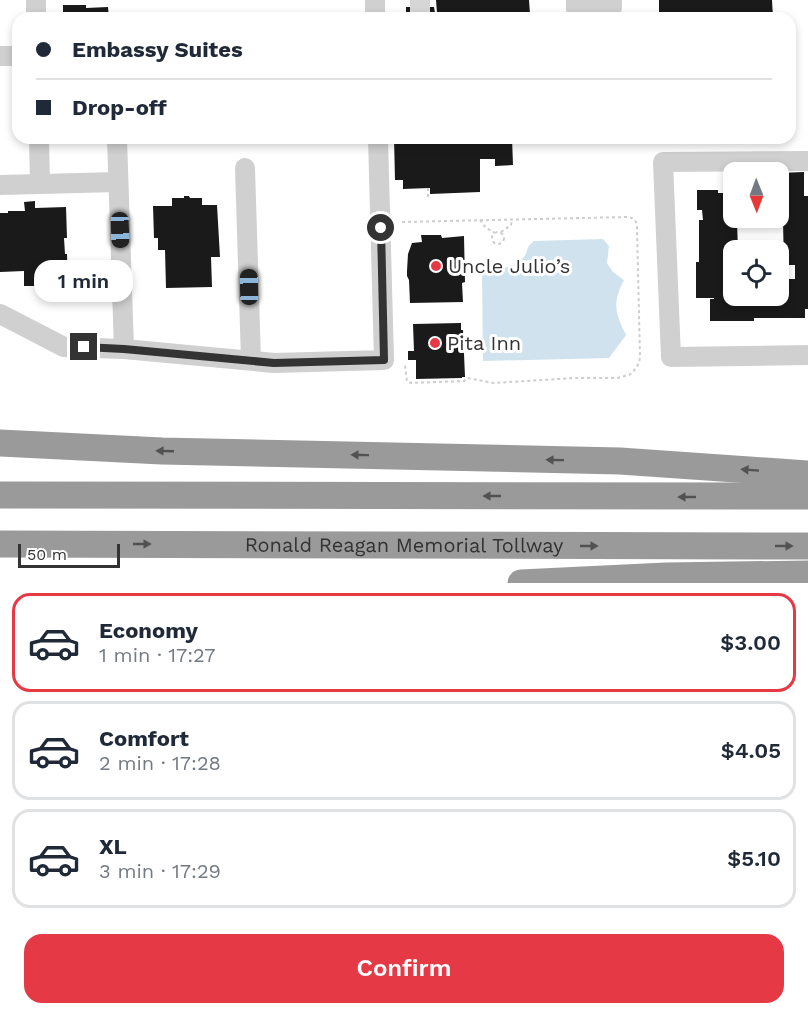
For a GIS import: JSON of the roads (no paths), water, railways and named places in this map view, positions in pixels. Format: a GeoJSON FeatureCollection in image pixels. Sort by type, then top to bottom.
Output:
{"type":"FeatureCollection","features":[{"type":"Feature","properties":{"kind":"highway"},"geometry":{"type":"LineString","coordinates":[[0,443],[162,451],[620,461],[808,474]]}},
{"type":"Feature","properties":{"kind":"highway"},"geometry":{"type":"LineString","coordinates":[[0,495],[808,496]]}},
{"type":"Feature","properties":{"kind":"highway","name":"Ronald Reagan Memorial Tollway"},"geometry":{"type":"LineString","coordinates":[[0,544],[808,546]]}},
{"type":"Feature","properties":{"kind":"highway"},"geometry":{"type":"LineString","coordinates":[[520,583],[666,576],[808,574]]}},
{"type":"Feature","properties":{"kind":"street"},"geometry":{"type":"LineString","coordinates":[[576,0],[576,9],[612,8],[612,0]]}},
{"type":"Feature","properties":{"kind":"street"},"geometry":{"type":"LineString","coordinates":[[39,144],[40,184]]}},
{"type":"Feature","properties":{"kind":"street"},"geometry":{"type":"LineString","coordinates":[[117,144],[124,349]]}},
{"type":"Feature","properties":{"kind":"street"},"geometry":{"type":"LineString","coordinates":[[0,314],[64,347],[124,349],[274,363],[384,360],[378,144]]}},
{"type":"Feature","properties":{"kind":"street"},"geometry":{"type":"LineString","coordinates":[[808,161],[663,162],[671,357],[808,355]]}},
{"type":"Feature","properties":{"kind":"street"},"geometry":{"type":"LineString","coordinates":[[245,168],[251,360]]}},
{"type":"Feature","properties":{"kind":"street"},"geometry":{"type":"LineString","coordinates":[[0,186],[118,182]]}},
{"type":"Feature","properties":{"kind":"water"},"geometry":{"type":"Polygon","coordinates":[[[603,239],[609,246],[607,263],[613,272],[624,280],[616,308],[626,335],[609,358],[483,361],[482,271],[516,264],[524,257],[528,247],[534,241],[603,239]]]}},
{"type":"Feature","properties":{"kind":"tunnel"},"geometry":{"type":"LineString","coordinates":[[420,0],[420,12]]}},
{"type":"Feature","properties":{"kind":"place","name":"Uncle Julio’s"},"geometry":{"type":"Point","coordinates":[436,266]}},
{"type":"Feature","properties":{"kind":"place","name":"Pita Inn"},"geometry":{"type":"Point","coordinates":[435,343]}}]}
